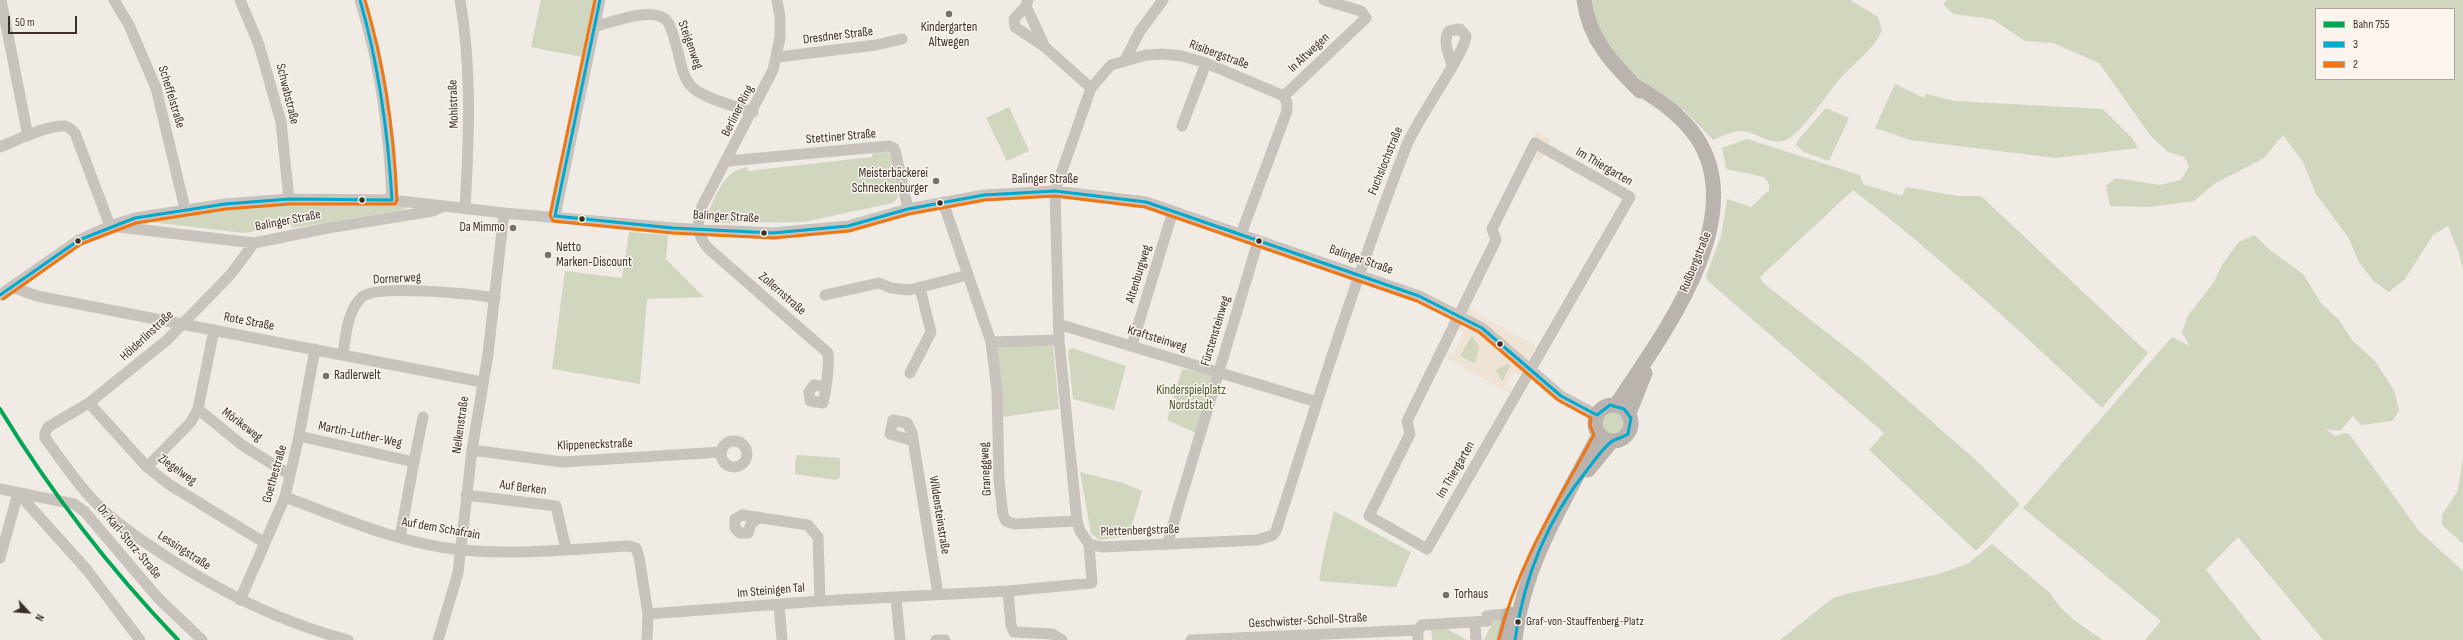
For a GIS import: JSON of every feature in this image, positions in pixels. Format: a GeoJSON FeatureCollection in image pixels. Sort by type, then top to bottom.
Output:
{"type":"FeatureCollection","features":[{"type":"Feature","properties":{"kind":"street"},"geometry":{"type":"LineString","coordinates":[[1,0],[28,136]]}},
{"type":"Feature","properties":{"kind":"street","name":"Scheffelstraße"},"geometry":{"type":"LineString","coordinates":[[114,0],[129,25],[156,88],[185,209]]}},
{"type":"Feature","properties":{"kind":"street","name":"Schwabstraße"},"geometry":{"type":"LineString","coordinates":[[240,0],[259,45],[281,122],[289,199]]}},
{"type":"Feature","properties":{"kind":"street"},"geometry":{"type":"LineString","coordinates":[[360,0],[372,39],[384,99],[392,200]]}},
{"type":"Feature","properties":{"kind":"street","name":"Mohlstraße"},"geometry":{"type":"LineString","coordinates":[[460,0],[466,35],[469,140],[465,208]]}},
{"type":"Feature","properties":{"kind":"street"},"geometry":{"type":"LineString","coordinates":[[555,216],[600,0]]}},
{"type":"Feature","properties":{"kind":"street","name":"Berliner Ring"},"geometry":{"type":"LineString","coordinates":[[698,230],[702,206],[728,161],[753,112],[767,84],[778,56],[780,17],[777,0]]}},
{"type":"Feature","properties":{"kind":"street"},"geometry":{"type":"LineString","coordinates":[[1125,60],[1140,31],[1163,0]]}},
{"type":"Feature","properties":{"kind":"street","name":"In Altwegen"},"geometry":{"type":"LineString","coordinates":[[1284,96],[1366,18],[1361,11],[1350,9],[1324,0]]}},
{"type":"Feature","properties":{"kind":"street","name":"Rußbergstraße"},"geometry":{"type":"LineString","coordinates":[[1584,0],[1595,38],[1614,65],[1633,84],[1670,108],[1693,132],[1702,147],[1712,178],[1713,212],[1706,242],[1684,294],[1623,409],[1631,418],[1630,430],[1623,438],[1606,438]]}},
{"type":"Feature","properties":{"kind":"street"},"geometry":{"type":"LineString","coordinates":[[1045,47],[1027,3],[1014,19],[1015,27],[1045,47],[1091,88]]}},
{"type":"Feature","properties":{"kind":"street","name":"Steigenweg"},"geometry":{"type":"LineString","coordinates":[[594,27],[649,13],[659,15],[666,21],[672,30],[684,73],[692,88],[708,96],[753,112]]}},
{"type":"Feature","properties":{"kind":"street","name":"Dresdner Straße"},"geometry":{"type":"LineString","coordinates":[[778,56],[876,45],[902,39]]}},
{"type":"Feature","properties":{"kind":"street","name":"Risibergstraße"},"geometry":{"type":"LineString","coordinates":[[1055,191],[1091,88],[1111,65],[1146,55],[1162,54],[1182,56],[1206,63],[1284,96]]}},
{"type":"Feature","properties":{"kind":"street"},"geometry":{"type":"LineString","coordinates":[[1182,126],[1206,63]]}},
{"type":"Feature","properties":{"kind":"street","name":"Fuchslochstraße"},"geometry":{"type":"LineString","coordinates":[[1360,275],[1386,199],[1412,132],[1452,65]]}},
{"type":"Feature","properties":{"kind":"street"},"geometry":{"type":"LineString","coordinates":[[1241,234],[1286,111],[1287,103],[1284,96]]}},
{"type":"Feature","properties":{"kind":"street"},"geometry":{"type":"LineString","coordinates":[[0,147],[51,129],[66,126],[71,129],[75,133],[110,226]]}},
{"type":"Feature","properties":{"kind":"street","name":"Im Thiergarten"},"geometry":{"type":"LineString","coordinates":[[1535,143],[1630,197],[1427,549],[1369,516],[1410,434],[1407,421],[1459,315],[1496,240],[1492,229],[1535,143]]}},
{"type":"Feature","properties":{"kind":"street","name":"Stettiner Straße"},"geometry":{"type":"LineString","coordinates":[[728,161],[889,146],[894,148],[896,154],[908,209]]}},
{"type":"Feature","properties":{"kind":"street","name":"Balinger Straße"},"geometry":{"type":"LineString","coordinates":[[0,294],[79,240],[110,226],[135,218],[185,209],[289,199],[392,200],[504,213],[555,216],[698,230],[773,233],[848,226],[908,209],[984,195],[1055,191],[1146,202],[1409,291],[1459,315],[1485,331],[1568,401],[1597,415]]}},
{"type":"Feature","properties":{"kind":"street","name":"Plettenbergstraße"},"geometry":{"type":"LineString","coordinates":[[1055,191],[1059,340],[1078,521],[1089,544],[1102,547],[1167,545],[1258,540],[1273,535],[1276,530],[1360,275]]}},
{"type":"Feature","properties":{"kind":"street","name":"Graneggweg"},"geometry":{"type":"LineString","coordinates":[[943,202],[991,342],[996,390],[1003,515],[1006,521],[1014,524],[1078,521]]}},
{"type":"Feature","properties":{"kind":"street","name":"Balinger Straße"},"geometry":{"type":"LineString","coordinates":[[110,226],[254,243],[328,228],[433,211],[445,206]]}},
{"type":"Feature","properties":{"kind":"street","name":"Altenburgweg"},"geometry":{"type":"LineString","coordinates":[[1132,345],[1173,211]]}},
{"type":"Feature","properties":{"kind":"street","name":"Nelkenstraße"},"geometry":{"type":"LineString","coordinates":[[438,640],[458,573],[466,495],[495,298],[504,213]]}},
{"type":"Feature","properties":{"kind":"street","name":"Zollernstraße"},"geometry":{"type":"LineString","coordinates":[[698,230],[701,241],[708,249],[828,353],[826,387]]}},
{"type":"Feature","properties":{"kind":"street","name":"Fürstensteinweg"},"geometry":{"type":"LineString","coordinates":[[1167,545],[1258,241]]}},
{"type":"Feature","properties":{"kind":"street","name":"Hölderlinstraße"},"geometry":{"type":"LineString","coordinates":[[45,432],[48,427],[89,403],[146,358],[213,294],[254,243]]}},
{"type":"Feature","properties":{"kind":"street"},"geometry":{"type":"LineString","coordinates":[[825,296],[879,283],[891,288],[909,290],[968,275]]}},
{"type":"Feature","properties":{"kind":"street","name":"Rote Straße"},"geometry":{"type":"LineString","coordinates":[[12,287],[37,296],[482,382]]}},
{"type":"Feature","properties":{"kind":"street"},"geometry":{"type":"LineString","coordinates":[[910,373],[931,332],[920,288]]}},
{"type":"Feature","properties":{"kind":"street","name":"Dornerweg"},"geometry":{"type":"LineString","coordinates":[[343,354],[348,325],[354,306],[364,296],[376,293],[419,291],[468,293],[495,298]]}},
{"type":"Feature","properties":{"kind":"street","name":"Kraftsteinweg"},"geometry":{"type":"LineString","coordinates":[[1058,324],[1132,345],[1218,373],[1317,402]]}},
{"type":"Feature","properties":{"kind":"street"},"geometry":{"type":"LineString","coordinates":[[147,467],[191,422],[198,409],[214,330]]}},
{"type":"Feature","properties":{"kind":"street"},"geometry":{"type":"LineString","coordinates":[[991,342],[1059,340]]}},
{"type":"Feature","properties":{"kind":"street","name":"Goethestraße"},"geometry":{"type":"LineString","coordinates":[[240,600],[285,497],[300,436],[315,349]]}},
{"type":"Feature","properties":{"kind":"street","name":"Ziegelweg"},"geometry":{"type":"LineString","coordinates":[[89,403],[147,467],[170,485],[265,543]]}},
{"type":"Feature","properties":{"kind":"street"},"geometry":{"type":"LineString","coordinates":[[1504,640],[1512,606],[1519,586],[1568,493],[1606,438],[1595,424],[1597,415],[1607,406],[1623,409]]}},
{"type":"Feature","properties":{"kind":"street","name":"Mörikeweg"},"geometry":{"type":"LineString","coordinates":[[198,409],[242,445],[290,475]]}},
{"type":"Feature","properties":{"kind":"street","name":"Martin-Luther-Weg"},"geometry":{"type":"LineString","coordinates":[[400,536],[423,417]]}},
{"type":"Feature","properties":{"kind":"street","name":"Lessingstraße"},"geometry":{"type":"LineString","coordinates":[[45,432],[45,438],[73,475],[92,499],[116,522],[192,574],[240,600],[308,628],[348,640]]}},
{"type":"Feature","properties":{"kind":"street","name":"Martin-Luther-Weg"},"geometry":{"type":"LineString","coordinates":[[300,436],[414,462]]}},
{"type":"Feature","properties":{"kind":"street","name":"Wildensteinstraße"},"geometry":{"type":"LineString","coordinates":[[913,441],[938,594]]}},
{"type":"Feature","properties":{"kind":"street","name":"Klippeneckstraße"},"geometry":{"type":"LineString","coordinates":[[472,450],[562,462],[721,452]]}},
{"type":"Feature","properties":{"kind":"street","name":"Dr. Karl-Storz-Straße"},"geometry":{"type":"LineString","coordinates":[[0,489],[74,504],[85,512],[158,598],[202,640]]}},
{"type":"Feature","properties":{"kind":"street"},"geometry":{"type":"LineString","coordinates":[[0,558],[18,493]]}},
{"type":"Feature","properties":{"kind":"street"},"geometry":{"type":"LineString","coordinates":[[18,493],[87,570],[140,640]]}},
{"type":"Feature","properties":{"kind":"street","name":"Auf Berken"},"geometry":{"type":"LineString","coordinates":[[466,495],[556,506],[566,549]]}},
{"type":"Feature","properties":{"kind":"street","name":"Auf dem Schafrain"},"geometry":{"type":"LineString","coordinates":[[285,497],[352,522],[400,536],[460,550],[520,552],[629,546],[636,548],[648,614]]}},
{"type":"Feature","properties":{"kind":"street"},"geometry":{"type":"LineString","coordinates":[[759,517],[808,525],[818,537],[820,601]]}},
{"type":"Feature","properties":{"kind":"street","name":"Im Steinigen Tal"},"geometry":{"type":"LineString","coordinates":[[648,614],[820,601],[896,598],[1092,583],[1089,544]]}},
{"type":"Feature","properties":{"kind":"street"},"geometry":{"type":"LineString","coordinates":[[1515,640],[1520,610],[1539,548]]}},
{"type":"Feature","properties":{"kind":"street"},"geometry":{"type":"LineString","coordinates":[[1008,590],[1011,625],[1014,632],[1052,634],[1062,640]]}},
{"type":"Feature","properties":{"kind":"street"},"geometry":{"type":"LineString","coordinates":[[896,598],[900,640]]}},
{"type":"Feature","properties":{"kind":"street"},"geometry":{"type":"LineString","coordinates":[[779,605],[782,640]]}},
{"type":"Feature","properties":{"kind":"street"},"geometry":{"type":"LineString","coordinates":[[647,640],[648,614]]}},
{"type":"Feature","properties":{"kind":"street"},"geometry":{"type":"LineString","coordinates":[[1418,635],[1422,625],[1487,622],[1487,616],[1505,614]]}},
{"type":"Feature","properties":{"kind":"street"},"geometry":{"type":"LineString","coordinates":[[1475,622],[1476,640]]}},
{"type":"Feature","properties":{"kind":"street","name":"Geschwister-Scholl-Straße"},"geometry":{"type":"LineString","coordinates":[[1190,640],[1418,635]]}},
{"type":"Feature","properties":{"kind":"street"},"geometry":{"type":"LineString","coordinates":[[936,640],[945,640]]}},
{"type":"Feature","properties":{"kind":"green space"},"geometry":{"type":"Polygon","coordinates":[[[541,0],[594,0],[582,57],[531,47],[541,0]]]}},
{"type":"Feature","properties":{"kind":"green space"},"geometry":{"type":"Polygon","coordinates":[[[1590,0],[1850,0],[1878,17],[1882,30],[1871,48],[1846,72],[1807,121],[1791,137],[1779,142],[1765,139],[1748,132],[1739,131],[1713,140],[1683,109],[1681,111],[1617,61],[1597,29],[1590,0]]]}},
{"type":"Feature","properties":{"kind":"green space"},"geometry":{"type":"Polygon","coordinates":[[[1947,0],[2463,0],[2463,270],[2459,253],[2448,226],[2433,235],[2405,279],[2389,292],[2373,281],[2359,262],[2348,237],[2316,194],[2303,162],[2283,135],[2264,158],[2214,184],[2194,201],[2149,207],[2110,206],[2106,186],[2116,178],[2160,185],[2181,180],[2189,166],[2184,157],[2168,152],[2150,135],[2099,63],[2053,43],[2025,41],[1992,19],[1953,14],[1943,4],[1947,0]]]}},
{"type":"Feature","properties":{"kind":"green space"},"geometry":{"type":"Polygon","coordinates":[[[1895,84],[1924,98],[1926,94],[1955,101],[2103,109],[2133,139],[2138,148],[2055,158],[1910,140],[1875,128],[1895,84]]]}},
{"type":"Feature","properties":{"kind":"green space"},"geometry":{"type":"Polygon","coordinates":[[[1009,107],[1029,151],[1007,161],[986,118],[1009,107]]]}},
{"type":"Feature","properties":{"kind":"green space"},"geometry":{"type":"Polygon","coordinates":[[[1826,108],[1849,118],[1829,161],[1804,152],[1796,145],[1798,140],[1826,108]]]}},
{"type":"Feature","properties":{"kind":"green space"},"geometry":{"type":"Polygon","coordinates":[[[1747,139],[1860,175],[1863,184],[1902,196],[1906,187],[1958,196],[1981,196],[2148,353],[2102,408],[1949,269],[1853,190],[1760,277],[1763,283],[1862,360],[1979,463],[2020,504],[1976,551],[1869,450],[1884,433],[1709,282],[1706,276],[1721,236],[1727,199],[1751,207],[1769,190],[1769,184],[1764,177],[1726,169],[1722,148],[1747,139]]]}},
{"type":"Feature","properties":{"kind":"green space"},"geometry":{"type":"Polygon","coordinates":[[[887,152],[893,156],[898,197],[893,203],[803,222],[717,223],[711,219],[709,210],[719,189],[732,173],[739,169],[747,167],[748,171],[872,157],[873,153],[887,152]]]}},
{"type":"Feature","properties":{"kind":"green space"},"geometry":{"type":"Polygon","coordinates":[[[289,204],[388,204],[408,207],[402,210],[293,228],[291,225],[244,233],[142,221],[224,209],[289,204]]]}},
{"type":"Feature","properties":{"kind":"green space"},"geometry":{"type":"Polygon","coordinates":[[[629,232],[668,235],[666,259],[704,297],[647,299],[640,384],[552,369],[565,271],[622,278],[629,232]]]}},
{"type":"Feature","properties":{"kind":"green space"},"geometry":{"type":"Polygon","coordinates":[[[2254,235],[2270,250],[2303,274],[2321,303],[2339,320],[2352,340],[2375,361],[2394,390],[2399,411],[2392,421],[2361,425],[2353,416],[2340,431],[2326,429],[2335,436],[2346,433],[2350,435],[2419,531],[2463,571],[2463,640],[2323,640],[2238,537],[2206,570],[2262,640],[2145,640],[2161,621],[2023,508],[2172,337],[2190,346],[2182,333],[2187,317],[2214,282],[2223,263],[2239,242],[2254,235]]]}},
{"type":"Feature","properties":{"kind":"green space"},"geometry":{"type":"Polygon","coordinates":[[[1472,335],[1480,347],[1475,364],[1460,356],[1472,335]]]}},
{"type":"Feature","properties":{"kind":"green space"},"geometry":{"type":"Polygon","coordinates":[[[991,346],[1053,346],[1059,409],[1002,417],[991,346]]]}},
{"type":"Feature","properties":{"kind":"green space"},"geometry":{"type":"Polygon","coordinates":[[[1072,348],[1126,366],[1114,410],[1073,399],[1068,351],[1072,348]]]}},
{"type":"Feature","properties":{"kind":"green space"},"geometry":{"type":"Polygon","coordinates":[[[1508,363],[1510,366],[1502,382],[1495,370],[1508,363]]]}},
{"type":"Feature","properties":{"kind":"green space","name":"Kinderspielplatz Nordstadt"},"geometry":{"type":"Polygon","coordinates":[[[1182,369],[1213,374],[1196,433],[1167,420],[1182,369]]]}},
{"type":"Feature","properties":{"kind":"green space"},"geometry":{"type":"Polygon","coordinates":[[[1614,409],[1624,413],[1628,423],[1624,433],[1614,437],[1604,433],[1600,423],[1604,413],[1614,409]]]}},
{"type":"Feature","properties":{"kind":"green space"},"geometry":{"type":"Polygon","coordinates":[[[797,455],[840,458],[840,477],[836,480],[795,474],[795,462],[797,455]]]}},
{"type":"Feature","properties":{"kind":"green space"},"geometry":{"type":"Polygon","coordinates":[[[2463,457],[2463,544],[2442,525],[2442,515],[2458,490],[2463,457]]]}},
{"type":"Feature","properties":{"kind":"green space"},"geometry":{"type":"Polygon","coordinates":[[[1080,472],[1123,483],[1142,491],[1129,536],[1100,540],[1091,534],[1080,472]]]}},
{"type":"Feature","properties":{"kind":"green space"},"geometry":{"type":"Polygon","coordinates":[[[1334,511],[1411,552],[1396,587],[1319,581],[1334,511]]]}},
{"type":"Feature","properties":{"kind":"green space"},"geometry":{"type":"Polygon","coordinates":[[[1992,544],[2051,594],[2067,614],[2103,640],[1780,640],[1833,598],[1939,574],[1969,563],[1992,544]]]}},
{"type":"Feature","properties":{"kind":"green space"},"geometry":{"type":"Polygon","coordinates":[[[1494,619],[1502,619],[1497,640],[1484,640],[1494,619]]]}},
{"type":"Feature","properties":{"kind":"green space"},"geometry":{"type":"Polygon","coordinates":[[[1431,628],[1447,629],[1467,640],[1432,640],[1431,628]]]}},
{"type":"Feature","properties":{"kind":"shaded area"},"geometry":{"type":"Polygon","coordinates":[[[1536,131],[1551,140],[1540,161],[1526,153],[1536,131]]]}},
{"type":"Feature","properties":{"kind":"shaded area"},"geometry":{"type":"Polygon","coordinates":[[[1467,307],[1536,346],[1520,375],[1514,372],[1506,384],[1512,388],[1509,393],[1443,356],[1445,352],[1453,355],[1464,332],[1457,328],[1467,307]],[[1471,335],[1460,356],[1475,364],[1480,347],[1471,335]],[[1509,364],[1495,370],[1503,382],[1510,366],[1509,364]]]}},
{"type":"Feature","properties":{"kind":"rail line","name":"755"},"geometry":{"type":"LineString","coordinates":[[0,409],[40,471],[105,558],[178,640]]}},
{"type":"Feature","properties":{"kind":"transit line","name":"3"},"geometry":{"type":"LineString","coordinates":[[0,295],[79,240],[135,218],[225,204],[289,199],[392,200],[382,99],[367,25],[360,0]]}},
{"type":"Feature","properties":{"kind":"transit line","name":"2"},"geometry":{"type":"LineString","coordinates":[[3,299],[81,244],[136,223],[226,209],[289,204],[395,204],[397,200],[396,175],[391,124],[378,50],[365,0]]}},
{"type":"Feature","properties":{"kind":"transit line","name":"2"},"geometry":{"type":"LineString","coordinates":[[595,0],[550,215],[553,221],[672,233],[773,238],[849,231],[909,214],[985,200],[1055,196],[1145,207],[1417,301],[1479,332],[1558,400],[1591,418],[1590,425],[1594,435],[1527,559],[1516,585],[1499,639]]}},
{"type":"Feature","properties":{"kind":"transit line","name":"3"},"geometry":{"type":"LineString","coordinates":[[600,0],[555,216],[673,228],[773,233],[848,226],[908,209],[984,195],[1055,191],[1146,202],[1419,296],[1482,328],[1561,396],[1597,415],[1610,405],[1624,409],[1631,418],[1628,434],[1613,441],[1602,451],[1573,489],[1560,509],[1539,550],[1524,594],[1515,640]]}},
{"type":"Feature","properties":{"kind":"place","name":"Kindergarten Altwegen"},"geometry":{"type":"Point","coordinates":[949,14]}},
{"type":"Feature","properties":{"kind":"place","name":"Meisterbäckerei Schneckenburger"},"geometry":{"type":"Point","coordinates":[936,181]}},
{"type":"Feature","properties":{"kind":"place","name":"Da Mimmo"},"geometry":{"type":"Point","coordinates":[513,228]}},
{"type":"Feature","properties":{"kind":"place","name":"Netto Marken-Discount"},"geometry":{"type":"Point","coordinates":[548,255]}},
{"type":"Feature","properties":{"kind":"place","name":"Radlerwelt"},"geometry":{"type":"Point","coordinates":[326,376]}},
{"type":"Feature","properties":{"kind":"place","name":"Torhaus"},"geometry":{"type":"Point","coordinates":[1446,595]}},
{"type":"Feature","properties":{"kind":"place","name":"Graf-von-Stauffenberg-Platz"},"geometry":{"type":"Point","coordinates":[1518,622]}}]}
